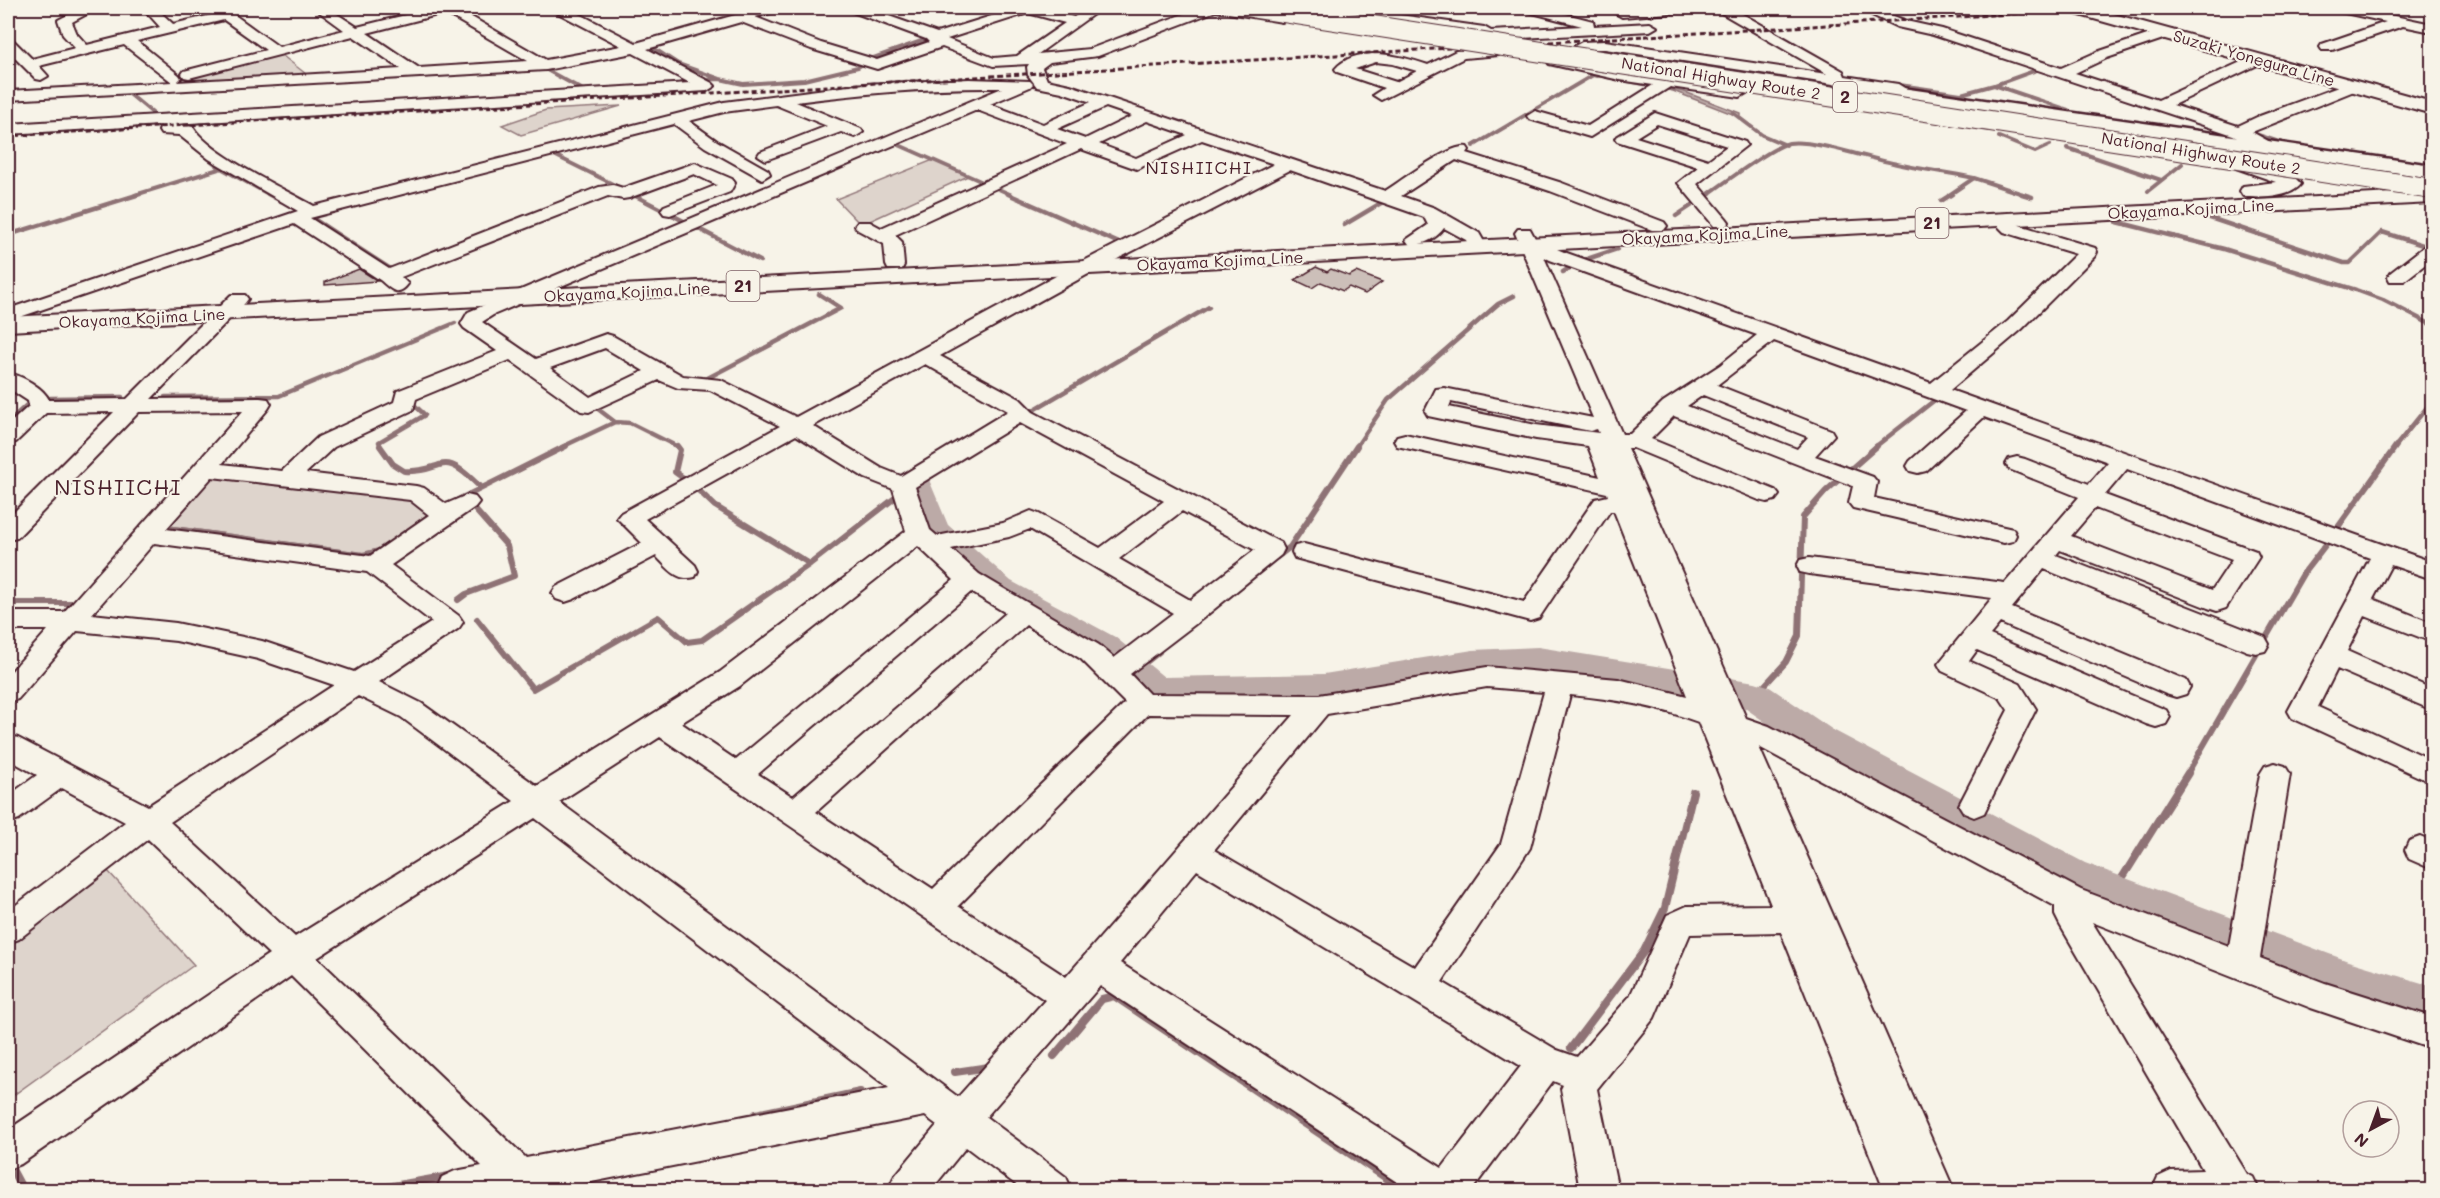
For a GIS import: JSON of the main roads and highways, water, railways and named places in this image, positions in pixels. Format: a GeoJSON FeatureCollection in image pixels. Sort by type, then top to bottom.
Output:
{"type":"FeatureCollection","features":[{"type":"Feature","properties":{"kind":"highway","name":"National Highway Route 2"},"geometry":{"type":"LineString","coordinates":[[1257,8],[1551,56],[2427,190]]}},
{"type":"Feature","properties":{"kind":"highway","name":"National Highway Route 2"},"geometry":{"type":"LineString","coordinates":[[1292,8],[1587,51],[2427,190]]}},
{"type":"Feature","properties":{"kind":"highway"},"geometry":{"type":"LineString","coordinates":[[1587,51],[1644,56],[2203,158],[2427,190]]}},
{"type":"Feature","properties":{"kind":"highway"},"geometry":{"type":"LineString","coordinates":[[1551,56],[1676,77],[2087,122],[2235,132],[2273,150],[2387,171],[2427,190]]}},
{"type":"Feature","properties":{"kind":"main road","name":"Suzaki Yonegura Line"},"geometry":{"type":"LineString","coordinates":[[2075,8],[2433,108]]}},
{"type":"Feature","properties":{"kind":"main road"},"geometry":{"type":"LineString","coordinates":[[2233,197],[2257,189],[2287,187],[2290,184],[2282,175],[2240,163]]}},
{"type":"Feature","properties":{"kind":"main road","name":"Okayama Kojima Line"},"geometry":{"type":"LineString","coordinates":[[10,315],[520,297],[1085,268],[1520,239],[1720,222],[2427,190]]}},
{"type":"Feature","properties":{"kind":"main road","name":"Okayama Kojima Line"},"geometry":{"type":"LineString","coordinates":[[1520,239],[2000,219],[2386,199],[2427,190]]}},
{"type":"Feature","properties":{"kind":"main road","name":"Okayama Kojima Line"},"geometry":{"type":"LineString","coordinates":[[231,307],[390,284],[556,283],[1415,240],[1476,242]]}},
{"type":"Feature","properties":{"kind":"waterway"},"geometry":{"type":"LineString","coordinates":[[1887,14],[1917,24]]}},
{"type":"Feature","properties":{"kind":"waterway"},"geometry":{"type":"LineString","coordinates":[[720,79],[743,84],[804,80],[858,67],[868,60],[930,38]]}},
{"type":"Feature","properties":{"kind":"waterway"},"geometry":{"type":"LineString","coordinates":[[650,46],[678,64],[720,79]]}},
{"type":"Feature","properties":{"kind":"waterway"},"geometry":{"type":"LineString","coordinates":[[1995,85],[2042,68]]}},
{"type":"Feature","properties":{"kind":"waterway"},"geometry":{"type":"LineString","coordinates":[[538,69],[545,69],[585,91]]}},
{"type":"Feature","properties":{"kind":"waterway"},"geometry":{"type":"LineString","coordinates":[[1473,146],[1593,75],[1597,76]]}},
{"type":"Feature","properties":{"kind":"waterway"},"geometry":{"type":"LineString","coordinates":[[676,86],[686,81],[720,79]]}},
{"type":"Feature","properties":{"kind":"waterway"},"geometry":{"type":"LineString","coordinates":[[1893,84],[1961,94],[1994,85],[2068,110]]}},
{"type":"Feature","properties":{"kind":"waterway"},"geometry":{"type":"LineString","coordinates":[[127,92],[156,116]]}},
{"type":"Feature","properties":{"kind":"waterway"},"geometry":{"type":"LineString","coordinates":[[1733,113],[1762,135],[1785,145]]}},
{"type":"Feature","properties":{"kind":"waterway"},"geometry":{"type":"LineString","coordinates":[[2249,132],[2288,145]]}},
{"type":"Feature","properties":{"kind":"waterway"},"geometry":{"type":"LineString","coordinates":[[179,135],[221,168]]}},
{"type":"Feature","properties":{"kind":"waterway"},"geometry":{"type":"LineString","coordinates":[[1999,137],[2035,152],[2050,145]]}},
{"type":"Feature","properties":{"kind":"waterway"},"geometry":{"type":"LineString","coordinates":[[890,141],[1012,195]]}},
{"type":"Feature","properties":{"kind":"waterway"},"geometry":{"type":"LineString","coordinates":[[1785,145],[1812,144],[1907,166],[1974,178]]}},
{"type":"Feature","properties":{"kind":"waterway"},"geometry":{"type":"LineString","coordinates":[[1707,195],[1760,158],[1785,145]]}},
{"type":"Feature","properties":{"kind":"waterway"},"geometry":{"type":"LineString","coordinates":[[2067,148],[2161,180]]}},
{"type":"Feature","properties":{"kind":"waterway"},"geometry":{"type":"LineString","coordinates":[[552,154],[635,195]]}},
{"type":"Feature","properties":{"kind":"waterway"},"geometry":{"type":"LineString","coordinates":[[2148,191],[2182,164]]}},
{"type":"Feature","properties":{"kind":"waterway"},"geometry":{"type":"LineString","coordinates":[[135,195],[221,168]]}},
{"type":"Feature","properties":{"kind":"waterway"},"geometry":{"type":"LineString","coordinates":[[221,168],[270,195]]}},
{"type":"Feature","properties":{"kind":"waterway"},"geometry":{"type":"LineString","coordinates":[[1949,195],[1974,178]]}},
{"type":"Feature","properties":{"kind":"waterway"},"geometry":{"type":"LineString","coordinates":[[1974,178],[2026,195]]}},
{"type":"Feature","properties":{"kind":"waterway"},"geometry":{"type":"LineString","coordinates":[[8,235],[140,194]]}},
{"type":"Feature","properties":{"kind":"waterway"},"geometry":{"type":"LineString","coordinates":[[268,194],[281,201]]}},
{"type":"Feature","properties":{"kind":"waterway"},"geometry":{"type":"LineString","coordinates":[[632,194],[760,261]]}},
{"type":"Feature","properties":{"kind":"waterway"},"geometry":{"type":"LineString","coordinates":[[1008,194],[1119,243]]}},
{"type":"Feature","properties":{"kind":"waterway"},"geometry":{"type":"LineString","coordinates":[[1706,196],[1710,194]]}},
{"type":"Feature","properties":{"kind":"waterway"},"geometry":{"type":"LineString","coordinates":[[1941,201],[1952,194]]}},
{"type":"Feature","properties":{"kind":"waterway"},"geometry":{"type":"LineString","coordinates":[[2022,194],[2032,197]]}},
{"type":"Feature","properties":{"kind":"waterway"},"geometry":{"type":"LineString","coordinates":[[1344,225],[1386,200]]}},
{"type":"Feature","properties":{"kind":"waterway"},"geometry":{"type":"LineString","coordinates":[[1676,216],[1697,202]]}},
{"type":"Feature","properties":{"kind":"waterway"},"geometry":{"type":"LineString","coordinates":[[306,214],[392,270]]}},
{"type":"Feature","properties":{"kind":"waterway"},"geometry":{"type":"LineString","coordinates":[[2210,218],[2344,263],[2350,263],[2382,232],[2432,248]]}},
{"type":"Feature","properties":{"kind":"waterway"},"geometry":{"type":"LineString","coordinates":[[2117,222],[2224,249],[2356,290],[2383,300],[2432,325]]}},
{"type":"Feature","properties":{"kind":"waterway"},"geometry":{"type":"LineString","coordinates":[[1563,272],[1581,261],[1617,249]]}},
{"type":"Feature","properties":{"kind":"waterway"},"geometry":{"type":"LineString","coordinates":[[700,382],[841,308],[819,294]]}},
{"type":"Feature","properties":{"kind":"waterway"},"geometry":{"type":"LineString","coordinates":[[1356,447],[1388,400],[1498,304],[1514,296]]}},
{"type":"Feature","properties":{"kind":"waterway"},"geometry":{"type":"LineString","coordinates":[[1030,412],[1209,307]]}},
{"type":"Feature","properties":{"kind":"waterway"},"geometry":{"type":"LineString","coordinates":[[165,397],[279,396],[455,323]]}},
{"type":"Feature","properties":{"kind":"waterway"},"geometry":{"type":"LineString","coordinates":[[8,422],[30,402],[51,398],[122,397]]}},
{"type":"Feature","properties":{"kind":"waterway"},"geometry":{"type":"LineString","coordinates":[[1875,447],[1936,399]]}},
{"type":"Feature","properties":{"kind":"waterway"},"geometry":{"type":"LineString","coordinates":[[381,447],[379,442],[425,415],[410,401]]}},
{"type":"Feature","properties":{"kind":"waterway"},"geometry":{"type":"LineString","coordinates":[[2395,447],[2432,401]]}},
{"type":"Feature","properties":{"kind":"waterway"},"geometry":{"type":"LineString","coordinates":[[594,406],[615,422]]}},
{"type":"Feature","properties":{"kind":"waterway"},"geometry":{"type":"LineString","coordinates":[[562,447],[615,422]]}},
{"type":"Feature","properties":{"kind":"waterway"},"geometry":{"type":"LineString","coordinates":[[615,422],[630,423],[678,447]]}},
{"type":"Feature","properties":{"kind":"waterway"},"geometry":{"type":"LineString","coordinates":[[380,446],[393,464],[404,471],[417,471],[449,464],[467,474],[480,487]]}},
{"type":"Feature","properties":{"kind":"waterway"},"geometry":{"type":"LineString","coordinates":[[458,500],[566,446]]}},
{"type":"Feature","properties":{"kind":"waterway"},"geometry":{"type":"LineString","coordinates":[[1277,557],[1290,547],[1357,446]]}},
{"type":"Feature","properties":{"kind":"waterway"},"geometry":{"type":"LineString","coordinates":[[1755,696],[1786,662],[1799,636],[1803,517],[1826,491],[1877,446]]}},
{"type":"Feature","properties":{"kind":"waterway"},"geometry":{"type":"LineString","coordinates":[[2333,529],[2336,530],[2396,446]]}},
{"type":"Feature","properties":{"kind":"waterway"},"geometry":{"type":"LineString","coordinates":[[678,447],[680,450],[675,472],[686,480]]}},
{"type":"Feature","properties":{"kind":"waterway"},"geometry":{"type":"LineString","coordinates":[[916,482],[934,530],[999,589],[1102,646],[1156,691],[1324,687],[1473,663],[1538,660],[1755,696],[1819,740],[2070,875],[2347,981],[2432,1006]]}},
{"type":"Feature","properties":{"kind":"waterway"},"geometry":{"type":"LineString","coordinates":[[694,486],[715,506],[810,564]]}},
{"type":"Feature","properties":{"kind":"waterway"},"geometry":{"type":"LineString","coordinates":[[810,564],[896,497]]}},
{"type":"Feature","properties":{"kind":"waterway"},"geometry":{"type":"LineString","coordinates":[[458,600],[466,594],[514,576],[507,546],[470,504]]}},
{"type":"Feature","properties":{"kind":"waterway"},"geometry":{"type":"LineString","coordinates":[[167,528],[363,555],[379,551]]}},
{"type":"Feature","properties":{"kind":"waterway"},"geometry":{"type":"LineString","coordinates":[[2187,774],[2303,574],[2330,539]]}},
{"type":"Feature","properties":{"kind":"waterway"},"geometry":{"type":"LineString","coordinates":[[477,619],[533,689],[658,617],[687,642],[702,640],[810,564]]}},
{"type":"Feature","properties":{"kind":"waterway"},"geometry":{"type":"LineString","coordinates":[[8,603],[75,603]]}},
{"type":"Feature","properties":{"kind":"waterway"},"geometry":{"type":"LineString","coordinates":[[1134,672],[1159,652]]}},
{"type":"Feature","properties":{"kind":"waterway"},"geometry":{"type":"LineString","coordinates":[[2114,891],[2188,773]]}},
{"type":"Feature","properties":{"kind":"waterway"},"geometry":{"type":"LineString","coordinates":[[1571,1048],[1644,951],[1665,908],[1693,792]]}},
{"type":"Feature","properties":{"kind":"waterway"},"geometry":{"type":"LineString","coordinates":[[1054,1056],[1102,999],[1114,996],[1404,1190]]}},
{"type":"Feature","properties":{"kind":"waterway"},"geometry":{"type":"LineString","coordinates":[[955,1072],[989,1067]]}},
{"type":"Feature","properties":{"kind":"waterway"},"geometry":{"type":"LineString","coordinates":[[756,1114],[860,1092]]}},
{"type":"Feature","properties":{"kind":"waterway"},"geometry":{"type":"LineString","coordinates":[[8,1162],[23,1190]]}},
{"type":"Feature","properties":{"kind":"waterway"},"geometry":{"type":"LineString","coordinates":[[370,1190],[449,1176]]}},
{"type":"Feature","properties":{"kind":"railway"},"geometry":{"type":"LineString","coordinates":[[8,136],[2106,8]]}},
{"type":"Feature","properties":{"kind":"district","name":"NISHIICHI"},"geometry":{"type":"Point","coordinates":[1199,168]}},
{"type":"Feature","properties":{"kind":"district","name":"NISHIICHI"},"geometry":{"type":"Point","coordinates":[118,487]}}]}
